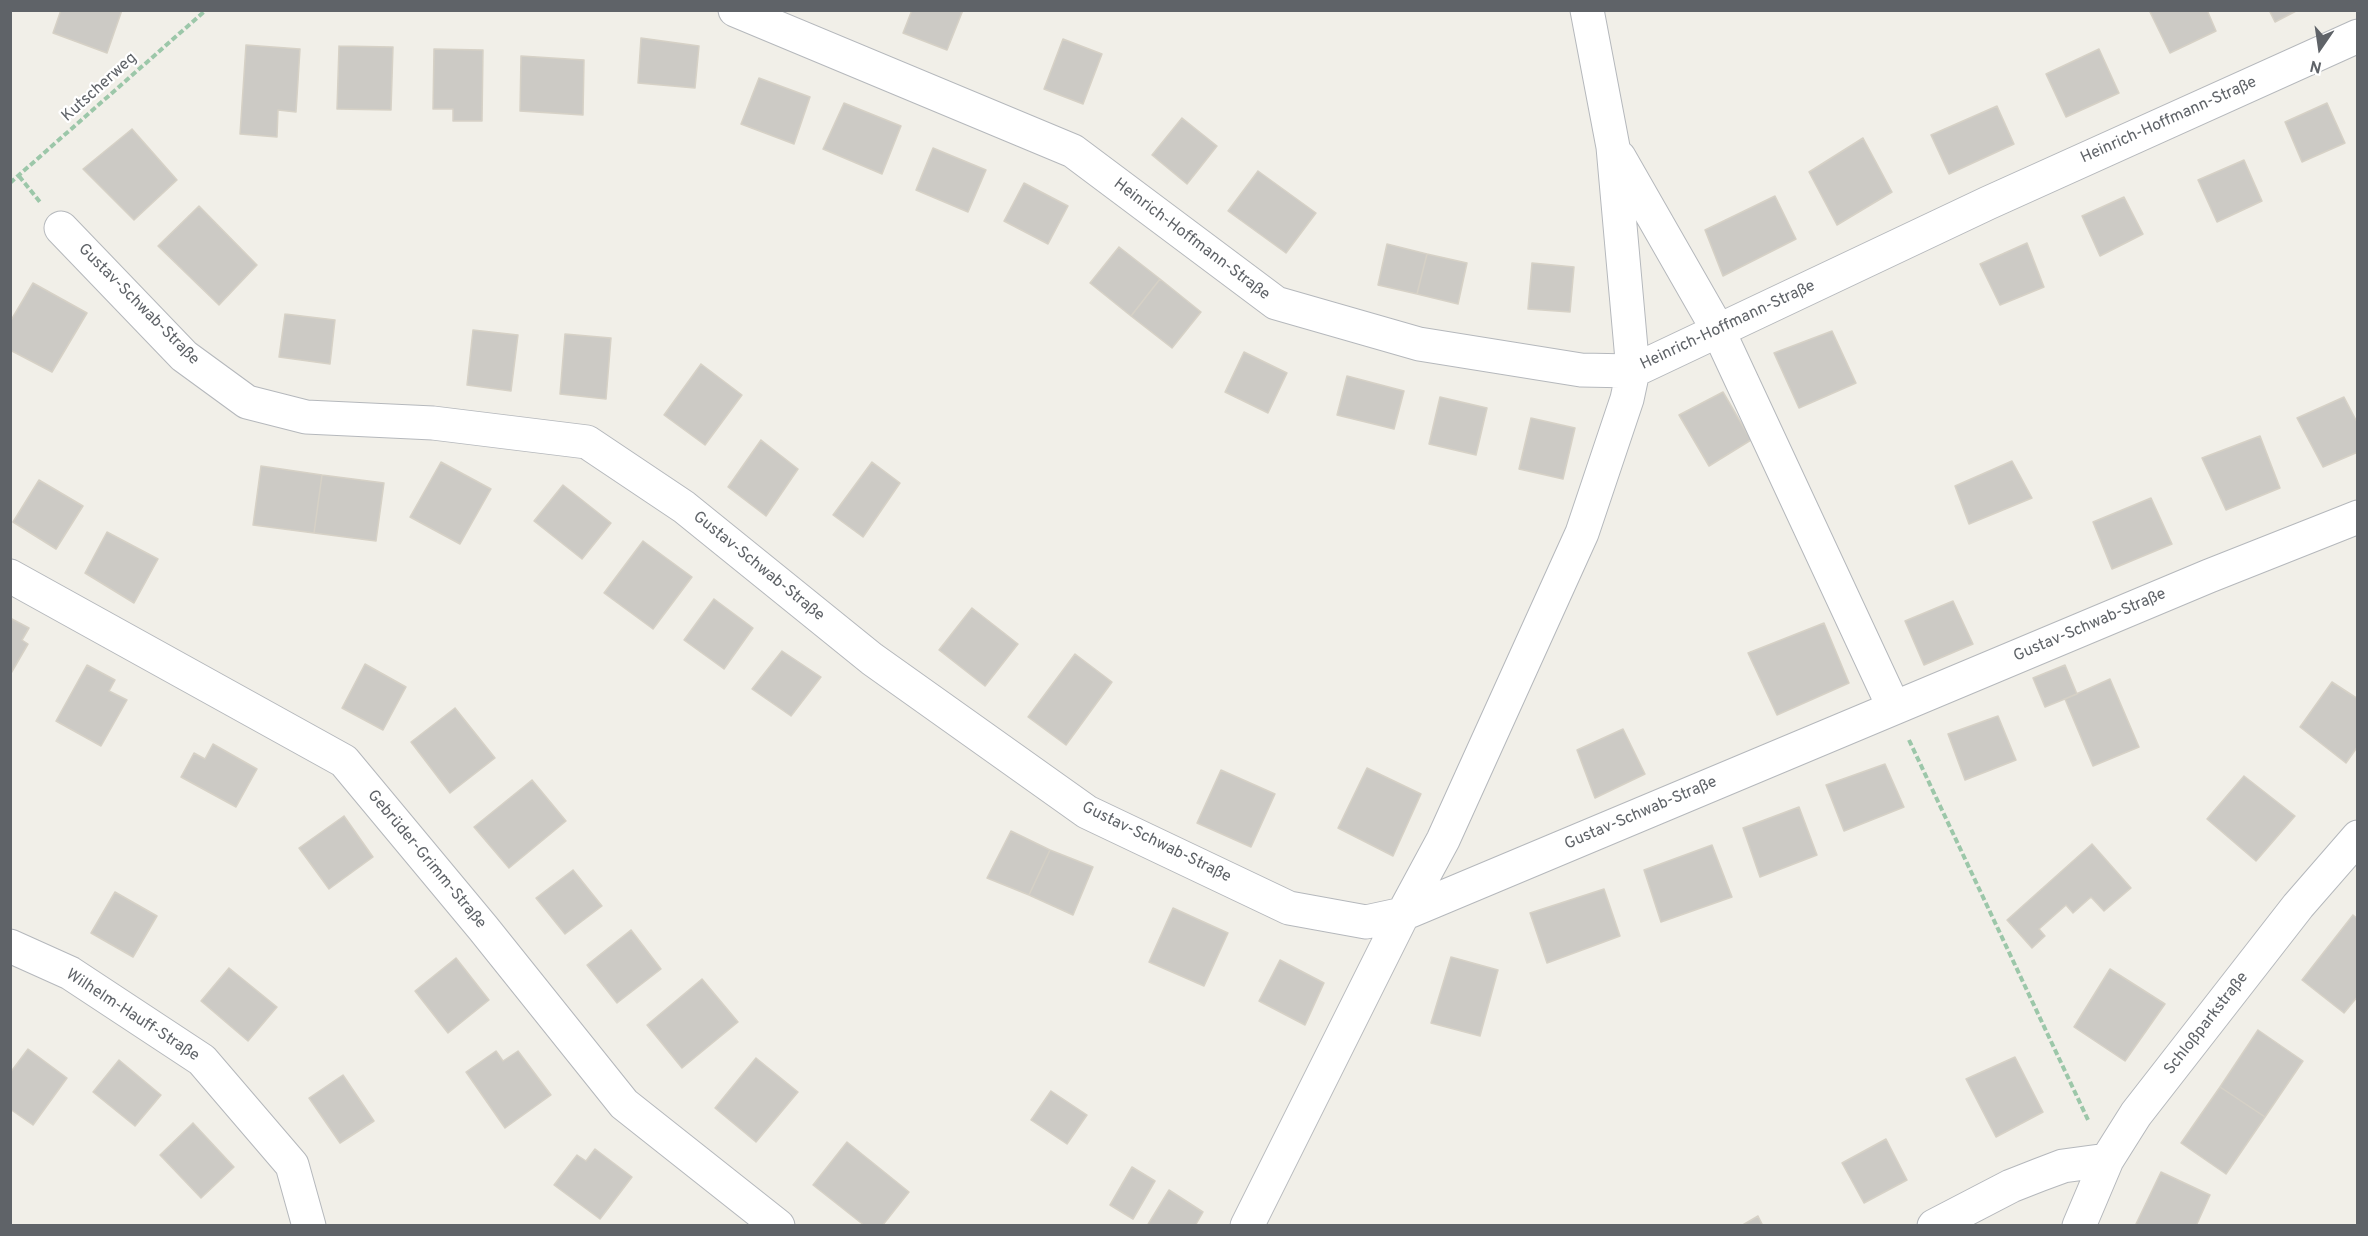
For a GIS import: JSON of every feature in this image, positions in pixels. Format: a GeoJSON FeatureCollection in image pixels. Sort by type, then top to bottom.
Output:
{"type":"FeatureCollection","features":[{"type":"Feature","properties":{"kind":"street","name":"Heinrich-Hoffmann-Straße"},"geometry":{"type":"LineString","coordinates":[[735,10],[1072,151],[1276,303],[1419,344],[1581,370],[1633,371],[1988,202],[2358,36]]}},
{"type":"Feature","properties":{"kind":"street"},"geometry":{"type":"LineString","coordinates":[[1247,1226],[1403,914],[1443,840],[1582,533],[1626,399],[1633,371],[1613,147],[1587,10]]}},
{"type":"Feature","properties":{"kind":"street"},"geometry":{"type":"LineString","coordinates":[[1613,147],[1718,330],[1894,708]]}},
{"type":"Feature","properties":{"kind":"street","name":"Gustav-Schwab-Straße"},"geometry":{"type":"LineString","coordinates":[[61,228],[184,356],[247,402],[306,417],[433,423],[587,442],[684,507],[872,659],[1087,812],[1289,908],[1366,922],[1403,914],[2209,576],[2358,517]]}},
{"type":"Feature","properties":{"kind":"street","name":"Gebrüder-Grimm-Straße"},"geometry":{"type":"LineString","coordinates":[[10,576],[344,761],[483,928],[624,1104],[778,1226]]}},
{"type":"Feature","properties":{"kind":"street","name":"Schloßparkstraße"},"geometry":{"type":"LineString","coordinates":[[2079,1226],[2107,1160],[2136,1114],[2298,906],[2352,854]]}},
{"type":"Feature","properties":{"kind":"street","name":"Wilhelm-Hauff-Straße"},"geometry":{"type":"LineString","coordinates":[[10,946],[70,973],[202,1060],[292,1165],[309,1226]]}},
{"type":"Feature","properties":{"kind":"street"},"geometry":{"type":"LineString","coordinates":[[1934,1226],[2038,1174],[2063,1166],[2107,1160]]}},
{"type":"Feature","properties":{"kind":"path","name":"Kutscherweg"},"geometry":{"type":"LineString","coordinates":[[10,183],[206,10]]}},
{"type":"Feature","properties":{"kind":"path"},"geometry":{"type":"LineString","coordinates":[[1894,708],[2107,1160]]}},
{"type":"Feature","properties":{"kind":"building"},"geometry":{"type":"Polygon","coordinates":[[[61,10],[122,10],[107,53],[53,33],[61,10]]]}},
{"type":"Feature","properties":{"kind":"building"},"geometry":{"type":"Polygon","coordinates":[[[912,10],[963,10],[947,50],[903,33],[912,10]]]}},
{"type":"Feature","properties":{"kind":"building"},"geometry":{"type":"Polygon","coordinates":[[[2149,10],[2207,10],[2216,31],[2170,53],[2149,10]]]}},
{"type":"Feature","properties":{"kind":"building"},"geometry":{"type":"Polygon","coordinates":[[[2269,10],[2298,10],[2275,22],[2269,10]]]}},
{"type":"Feature","properties":{"kind":"building"},"geometry":{"type":"Polygon","coordinates":[[[641,38],[699,46],[695,88],[638,83],[641,38]]]}},
{"type":"Feature","properties":{"kind":"building"},"geometry":{"type":"Polygon","coordinates":[[[1063,39],[1102,54],[1083,104],[1044,89],[1063,39]]]}},
{"type":"Feature","properties":{"kind":"building"},"geometry":{"type":"Polygon","coordinates":[[[246,45],[300,49],[296,112],[278,110],[277,137],[240,134],[246,45]]]}},
{"type":"Feature","properties":{"kind":"building"},"geometry":{"type":"Polygon","coordinates":[[[339,46],[393,47],[391,110],[337,109],[339,46]]]}},
{"type":"Feature","properties":{"kind":"building"},"geometry":{"type":"Polygon","coordinates":[[[434,49],[483,50],[482,121],[453,121],[453,109],[433,109],[434,49]]]}},
{"type":"Feature","properties":{"kind":"building"},"geometry":{"type":"Polygon","coordinates":[[[2099,49],[2119,93],[2066,117],[2046,74],[2099,49]]]}},
{"type":"Feature","properties":{"kind":"building"},"geometry":{"type":"Polygon","coordinates":[[[521,56],[584,60],[583,115],[520,111],[521,56]]]}},
{"type":"Feature","properties":{"kind":"building"},"geometry":{"type":"Polygon","coordinates":[[[759,78],[810,97],[794,144],[741,124],[759,78]]]}},
{"type":"Feature","properties":{"kind":"building"},"geometry":{"type":"Polygon","coordinates":[[[844,103],[901,126],[882,174],[823,149],[844,103]]]}},
{"type":"Feature","properties":{"kind":"building"},"geometry":{"type":"Polygon","coordinates":[[[2327,103],[2345,143],[2302,162],[2285,122],[2327,103]]]}},
{"type":"Feature","properties":{"kind":"building"},"geometry":{"type":"Polygon","coordinates":[[[1997,106],[2014,144],[1949,174],[1931,135],[1997,106]]]}},
{"type":"Feature","properties":{"kind":"building"},"geometry":{"type":"Polygon","coordinates":[[[1182,118],[1217,146],[1187,184],[1152,155],[1182,118]]]}},
{"type":"Feature","properties":{"kind":"building"},"geometry":{"type":"Polygon","coordinates":[[[132,129],[177,180],[134,220],[83,169],[132,129]]]}},
{"type":"Feature","properties":{"kind":"building"},"geometry":{"type":"Polygon","coordinates":[[[1863,138],[1892,192],[1837,225],[1809,172],[1863,138]]]}},
{"type":"Feature","properties":{"kind":"building"},"geometry":{"type":"Polygon","coordinates":[[[933,148],[986,170],[968,212],[916,190],[933,148]]]}},
{"type":"Feature","properties":{"kind":"building"},"geometry":{"type":"Polygon","coordinates":[[[2244,160],[2262,201],[2217,222],[2198,180],[2244,160]]]}},
{"type":"Feature","properties":{"kind":"building"},"geometry":{"type":"Polygon","coordinates":[[[1258,171],[1316,213],[1286,253],[1228,211],[1258,171]]]}},
{"type":"Feature","properties":{"kind":"building"},"geometry":{"type":"Polygon","coordinates":[[[1024,183],[1068,206],[1048,244],[1004,221],[1024,183]]]}},
{"type":"Feature","properties":{"kind":"building"},"geometry":{"type":"Polygon","coordinates":[[[1775,196],[1796,239],[1723,276],[1705,230],[1775,196]]]}},
{"type":"Feature","properties":{"kind":"building"},"geometry":{"type":"Polygon","coordinates":[[[2124,197],[2143,234],[2100,256],[2082,216],[2124,197]]]}},
{"type":"Feature","properties":{"kind":"building"},"geometry":{"type":"Polygon","coordinates":[[[199,206],[257,265],[219,305],[158,246],[199,206]]]}},
{"type":"Feature","properties":{"kind":"building"},"geometry":{"type":"Polygon","coordinates":[[[2027,243],[2044,287],[2000,305],[1980,264],[2027,243]]]}},
{"type":"Feature","properties":{"kind":"building"},"geometry":{"type":"Polygon","coordinates":[[[1387,244],[1427,254],[1417,294],[1378,285],[1387,244]]]}},
{"type":"Feature","properties":{"kind":"building"},"geometry":{"type":"Polygon","coordinates":[[[1119,247],[1160,279],[1131,316],[1090,283],[1119,247]]]}},
{"type":"Feature","properties":{"kind":"building"},"geometry":{"type":"Polygon","coordinates":[[[1427,254],[1467,263],[1458,304],[1417,294],[1427,254]]]}},
{"type":"Feature","properties":{"kind":"building"},"geometry":{"type":"Polygon","coordinates":[[[1532,263],[1574,267],[1570,312],[1528,309],[1532,263]]]}},
{"type":"Feature","properties":{"kind":"building"},"geometry":{"type":"Polygon","coordinates":[[[1160,279],[1201,312],[1172,348],[1131,316],[1160,279]]]}},
{"type":"Feature","properties":{"kind":"building"},"geometry":{"type":"Polygon","coordinates":[[[33,283],[87,313],[52,372],[10,350],[10,322],[33,283]]]}},
{"type":"Feature","properties":{"kind":"building"},"geometry":{"type":"Polygon","coordinates":[[[285,314],[335,320],[330,364],[279,357],[285,314]]]}},
{"type":"Feature","properties":{"kind":"building"},"geometry":{"type":"Polygon","coordinates":[[[473,330],[518,335],[511,391],[467,385],[473,330]]]}},
{"type":"Feature","properties":{"kind":"building"},"geometry":{"type":"Polygon","coordinates":[[[1832,331],[1856,383],[1799,408],[1774,353],[1832,331]]]}},
{"type":"Feature","properties":{"kind":"building"},"geometry":{"type":"Polygon","coordinates":[[[565,334],[611,338],[606,399],[560,394],[565,334]]]}},
{"type":"Feature","properties":{"kind":"building"},"geometry":{"type":"Polygon","coordinates":[[[1244,352],[1287,373],[1268,413],[1225,392],[1244,352]]]}},
{"type":"Feature","properties":{"kind":"building"},"geometry":{"type":"Polygon","coordinates":[[[701,364],[742,395],[705,445],[664,415],[701,364]]]}},
{"type":"Feature","properties":{"kind":"building"},"geometry":{"type":"Polygon","coordinates":[[[1347,376],[1404,391],[1394,429],[1337,415],[1347,376]]]}},
{"type":"Feature","properties":{"kind":"building"},"geometry":{"type":"Polygon","coordinates":[[[1723,392],[1751,440],[1709,466],[1679,415],[1723,392]]]}},
{"type":"Feature","properties":{"kind":"building"},"geometry":{"type":"Polygon","coordinates":[[[1440,397],[1487,408],[1476,455],[1429,444],[1440,397]]]}},
{"type":"Feature","properties":{"kind":"building"},"geometry":{"type":"Polygon","coordinates":[[[2344,397],[2358,424],[2358,452],[2323,467],[2297,418],[2344,397]]]}},
{"type":"Feature","properties":{"kind":"building"},"geometry":{"type":"Polygon","coordinates":[[[1531,418],[1575,428],[1563,479],[1519,469],[1531,418]]]}},
{"type":"Feature","properties":{"kind":"building"},"geometry":{"type":"Polygon","coordinates":[[[2260,436],[2280,488],[2226,510],[2202,458],[2260,436]]]}},
{"type":"Feature","properties":{"kind":"building"},"geometry":{"type":"Polygon","coordinates":[[[761,440],[798,469],[766,516],[728,487],[761,440]]]}},
{"type":"Feature","properties":{"kind":"building"},"geometry":{"type":"Polygon","coordinates":[[[2012,461],[2032,498],[1969,524],[1955,486],[2012,461]]]}},
{"type":"Feature","properties":{"kind":"building"},"geometry":{"type":"Polygon","coordinates":[[[441,462],[491,489],[460,544],[410,517],[441,462]]]}},
{"type":"Feature","properties":{"kind":"building"},"geometry":{"type":"Polygon","coordinates":[[[872,462],[900,483],[863,537],[833,515],[872,462]]]}},
{"type":"Feature","properties":{"kind":"building"},"geometry":{"type":"Polygon","coordinates":[[[261,466],[322,475],[314,533],[253,525],[261,466]]]}},
{"type":"Feature","properties":{"kind":"building"},"geometry":{"type":"Polygon","coordinates":[[[322,475],[384,483],[376,541],[314,533],[322,475]]]}},
{"type":"Feature","properties":{"kind":"building"},"geometry":{"type":"Polygon","coordinates":[[[39,480],[83,506],[56,549],[13,522],[39,480]]]}},
{"type":"Feature","properties":{"kind":"building"},"geometry":{"type":"Polygon","coordinates":[[[563,485],[611,523],[582,559],[534,521],[563,485]]]}},
{"type":"Feature","properties":{"kind":"building"},"geometry":{"type":"Polygon","coordinates":[[[2151,498],[2172,544],[2112,569],[2093,522],[2151,498]]]}},
{"type":"Feature","properties":{"kind":"building"},"geometry":{"type":"Polygon","coordinates":[[[107,532],[158,559],[134,603],[85,573],[107,532]]]}},
{"type":"Feature","properties":{"kind":"building"},"geometry":{"type":"Polygon","coordinates":[[[643,541],[692,577],[653,629],[604,593],[643,541]]]}},
{"type":"Feature","properties":{"kind":"building"},"geometry":{"type":"Polygon","coordinates":[[[714,599],[753,628],[724,669],[684,640],[714,599]]]}},
{"type":"Feature","properties":{"kind":"building"},"geometry":{"type":"Polygon","coordinates":[[[1953,601],[1973,644],[1924,665],[1905,621],[1953,601]]]}},
{"type":"Feature","properties":{"kind":"building"},"geometry":{"type":"Polygon","coordinates":[[[972,608],[1018,644],[985,686],[939,650],[972,608]]]}},
{"type":"Feature","properties":{"kind":"building"},"geometry":{"type":"Polygon","coordinates":[[[10,618],[29,628],[22,640],[28,644],[10,675],[10,618]]]}},
{"type":"Feature","properties":{"kind":"building"},"geometry":{"type":"Polygon","coordinates":[[[1824,623],[1849,683],[1777,715],[1748,653],[1824,623]]]}},
{"type":"Feature","properties":{"kind":"building"},"geometry":{"type":"Polygon","coordinates":[[[782,651],[821,677],[791,716],[752,689],[782,651]]]}},
{"type":"Feature","properties":{"kind":"building"},"geometry":{"type":"Polygon","coordinates":[[[1075,654],[1112,682],[1066,745],[1028,717],[1075,654]]]}},
{"type":"Feature","properties":{"kind":"building"},"geometry":{"type":"Polygon","coordinates":[[[365,664],[406,687],[383,730],[342,708],[365,664]]]}},
{"type":"Feature","properties":{"kind":"building"},"geometry":{"type":"Polygon","coordinates":[[[87,665],[115,680],[109,691],[127,700],[101,746],[56,721],[87,665]]]}},
{"type":"Feature","properties":{"kind":"building"},"geometry":{"type":"Polygon","coordinates":[[[2065,665],[2077,694],[2045,707],[2033,678],[2065,665]]]}},
{"type":"Feature","properties":{"kind":"building"},"geometry":{"type":"Polygon","coordinates":[[[2110,679],[2139,747],[2093,766],[2065,699],[2110,679]]]}},
{"type":"Feature","properties":{"kind":"building"},"geometry":{"type":"Polygon","coordinates":[[[2332,682],[2358,699],[2358,746],[2346,763],[2300,727],[2332,682]]]}},
{"type":"Feature","properties":{"kind":"building"},"geometry":{"type":"Polygon","coordinates":[[[455,708],[495,758],[450,793],[411,742],[455,708]]]}},
{"type":"Feature","properties":{"kind":"building"},"geometry":{"type":"Polygon","coordinates":[[[1998,716],[2016,760],[1965,780],[1948,734],[1998,716]]]}},
{"type":"Feature","properties":{"kind":"building"},"geometry":{"type":"Polygon","coordinates":[[[1623,729],[1645,774],[1595,798],[1577,750],[1623,729]]]}},
{"type":"Feature","properties":{"kind":"building"},"geometry":{"type":"Polygon","coordinates":[[[213,744],[257,769],[236,807],[181,777],[194,753],[205,759],[213,744]]]}},
{"type":"Feature","properties":{"kind":"building"},"geometry":{"type":"Polygon","coordinates":[[[1885,764],[1904,807],[1844,831],[1826,785],[1885,764]]]}},
{"type":"Feature","properties":{"kind":"building"},"geometry":{"type":"Polygon","coordinates":[[[1367,768],[1421,794],[1393,856],[1338,828],[1367,768]]]}},
{"type":"Feature","properties":{"kind":"building"},"geometry":{"type":"Polygon","coordinates":[[[1221,770],[1275,794],[1251,847],[1197,823],[1221,770]]]}},
{"type":"Feature","properties":{"kind":"building"},"geometry":{"type":"Polygon","coordinates":[[[2244,776],[2295,816],[2256,861],[2207,819],[2244,776]]]}},
{"type":"Feature","properties":{"kind":"building"},"geometry":{"type":"Polygon","coordinates":[[[532,780],[566,821],[509,868],[474,827],[532,780]]]}},
{"type":"Feature","properties":{"kind":"building"},"geometry":{"type":"Polygon","coordinates":[[[1799,807],[1817,855],[1760,877],[1743,828],[1799,807]]]}},
{"type":"Feature","properties":{"kind":"building"},"geometry":{"type":"Polygon","coordinates":[[[344,816],[373,857],[329,889],[299,848],[344,816]]]}},
{"type":"Feature","properties":{"kind":"building"},"geometry":{"type":"Polygon","coordinates":[[[1011,831],[1050,850],[1029,895],[987,878],[1011,831]]]}},
{"type":"Feature","properties":{"kind":"building"},"geometry":{"type":"Polygon","coordinates":[[[2092,844],[2131,888],[2104,911],[2091,897],[2073,913],[2066,905],[2039,929],[2045,936],[2032,948],[2007,920],[2092,844]]]}},
{"type":"Feature","properties":{"kind":"building"},"geometry":{"type":"Polygon","coordinates":[[[1712,845],[1732,897],[1661,922],[1644,870],[1712,845]]]}},
{"type":"Feature","properties":{"kind":"building"},"geometry":{"type":"Polygon","coordinates":[[[1050,850],[1093,867],[1073,915],[1029,895],[1050,850]]]}},
{"type":"Feature","properties":{"kind":"building"},"geometry":{"type":"Polygon","coordinates":[[[573,870],[602,906],[565,934],[536,898],[573,870]]]}},
{"type":"Feature","properties":{"kind":"building"},"geometry":{"type":"Polygon","coordinates":[[[1604,889],[1620,936],[1547,963],[1530,913],[1604,889]]]}},
{"type":"Feature","properties":{"kind":"building"},"geometry":{"type":"Polygon","coordinates":[[[115,892],[157,916],[133,957],[91,933],[115,892]]]}},
{"type":"Feature","properties":{"kind":"building"},"geometry":{"type":"Polygon","coordinates":[[[1173,908],[1228,933],[1204,986],[1149,962],[1173,908]]]}},
{"type":"Feature","properties":{"kind":"building"},"geometry":{"type":"Polygon","coordinates":[[[2353,915],[2358,919],[2358,996],[2344,1013],[2302,980],[2353,915]]]}},
{"type":"Feature","properties":{"kind":"building"},"geometry":{"type":"Polygon","coordinates":[[[631,930],[661,969],[617,1003],[587,965],[631,930]]]}},
{"type":"Feature","properties":{"kind":"building"},"geometry":{"type":"Polygon","coordinates":[[[1451,957],[1498,970],[1480,1036],[1431,1023],[1451,957]]]}},
{"type":"Feature","properties":{"kind":"building"},"geometry":{"type":"Polygon","coordinates":[[[456,958],[489,1000],[448,1033],[415,991],[456,958]]]}},
{"type":"Feature","properties":{"kind":"building"},"geometry":{"type":"Polygon","coordinates":[[[1280,960],[1324,983],[1305,1025],[1259,1001],[1280,960]]]}},
{"type":"Feature","properties":{"kind":"building"},"geometry":{"type":"Polygon","coordinates":[[[229,968],[277,1007],[248,1041],[201,1001],[229,968]]]}},
{"type":"Feature","properties":{"kind":"building"},"geometry":{"type":"Polygon","coordinates":[[[2110,969],[2165,1004],[2125,1061],[2074,1027],[2110,969]]]}},
{"type":"Feature","properties":{"kind":"building"},"geometry":{"type":"Polygon","coordinates":[[[702,979],[738,1022],[682,1068],[647,1025],[702,979]]]}},
{"type":"Feature","properties":{"kind":"building"},"geometry":{"type":"Polygon","coordinates":[[[2258,1030],[2303,1061],[2265,1117],[2220,1087],[2258,1030]]]}},
{"type":"Feature","properties":{"kind":"building"},"geometry":{"type":"Polygon","coordinates":[[[28,1049],[67,1078],[33,1125],[10,1109],[10,1073],[28,1049]]]}},
{"type":"Feature","properties":{"kind":"building"},"geometry":{"type":"Polygon","coordinates":[[[496,1051],[503,1061],[518,1051],[551,1095],[505,1128],[466,1072],[496,1051]]]}},
{"type":"Feature","properties":{"kind":"building"},"geometry":{"type":"Polygon","coordinates":[[[2015,1057],[2043,1112],[1996,1137],[1966,1079],[2015,1057]]]}},
{"type":"Feature","properties":{"kind":"building"},"geometry":{"type":"Polygon","coordinates":[[[756,1058],[798,1092],[756,1142],[715,1108],[756,1058]]]}},
{"type":"Feature","properties":{"kind":"building"},"geometry":{"type":"Polygon","coordinates":[[[119,1060],[161,1095],[135,1126],[93,1092],[119,1060]]]}},
{"type":"Feature","properties":{"kind":"building"},"geometry":{"type":"Polygon","coordinates":[[[343,1075],[374,1121],[340,1143],[309,1098],[343,1075]]]}},
{"type":"Feature","properties":{"kind":"building"},"geometry":{"type":"Polygon","coordinates":[[[2220,1087],[2265,1117],[2226,1174],[2181,1143],[2220,1087]]]}},
{"type":"Feature","properties":{"kind":"building"},"geometry":{"type":"Polygon","coordinates":[[[1051,1091],[1087,1115],[1067,1144],[1031,1120],[1051,1091]]]}},
{"type":"Feature","properties":{"kind":"building"},"geometry":{"type":"Polygon","coordinates":[[[193,1123],[234,1167],[201,1198],[160,1155],[193,1123]]]}},
{"type":"Feature","properties":{"kind":"building"},"geometry":{"type":"Polygon","coordinates":[[[1886,1139],[1907,1180],[1864,1203],[1842,1163],[1886,1139]]]}},
{"type":"Feature","properties":{"kind":"building"},"geometry":{"type":"Polygon","coordinates":[[[847,1142],[909,1192],[882,1226],[865,1226],[813,1185],[847,1142]]]}},
{"type":"Feature","properties":{"kind":"building"},"geometry":{"type":"Polygon","coordinates":[[[595,1149],[632,1177],[600,1219],[554,1185],[577,1155],[586,1161],[595,1149]]]}},
{"type":"Feature","properties":{"kind":"building"},"geometry":{"type":"Polygon","coordinates":[[[1132,1167],[1155,1181],[1133,1219],[1110,1205],[1132,1167]]]}},
{"type":"Feature","properties":{"kind":"building"},"geometry":{"type":"Polygon","coordinates":[[[2161,1172],[2210,1195],[2196,1226],[2135,1226],[2161,1172]]]}},
{"type":"Feature","properties":{"kind":"building"},"geometry":{"type":"Polygon","coordinates":[[[1169,1190],[1203,1212],[1195,1226],[1147,1226],[1169,1190]]]}},
{"type":"Feature","properties":{"kind":"building"},"geometry":{"type":"Polygon","coordinates":[[[1758,1216],[1763,1226],[1741,1226],[1758,1216]]]}}]}
